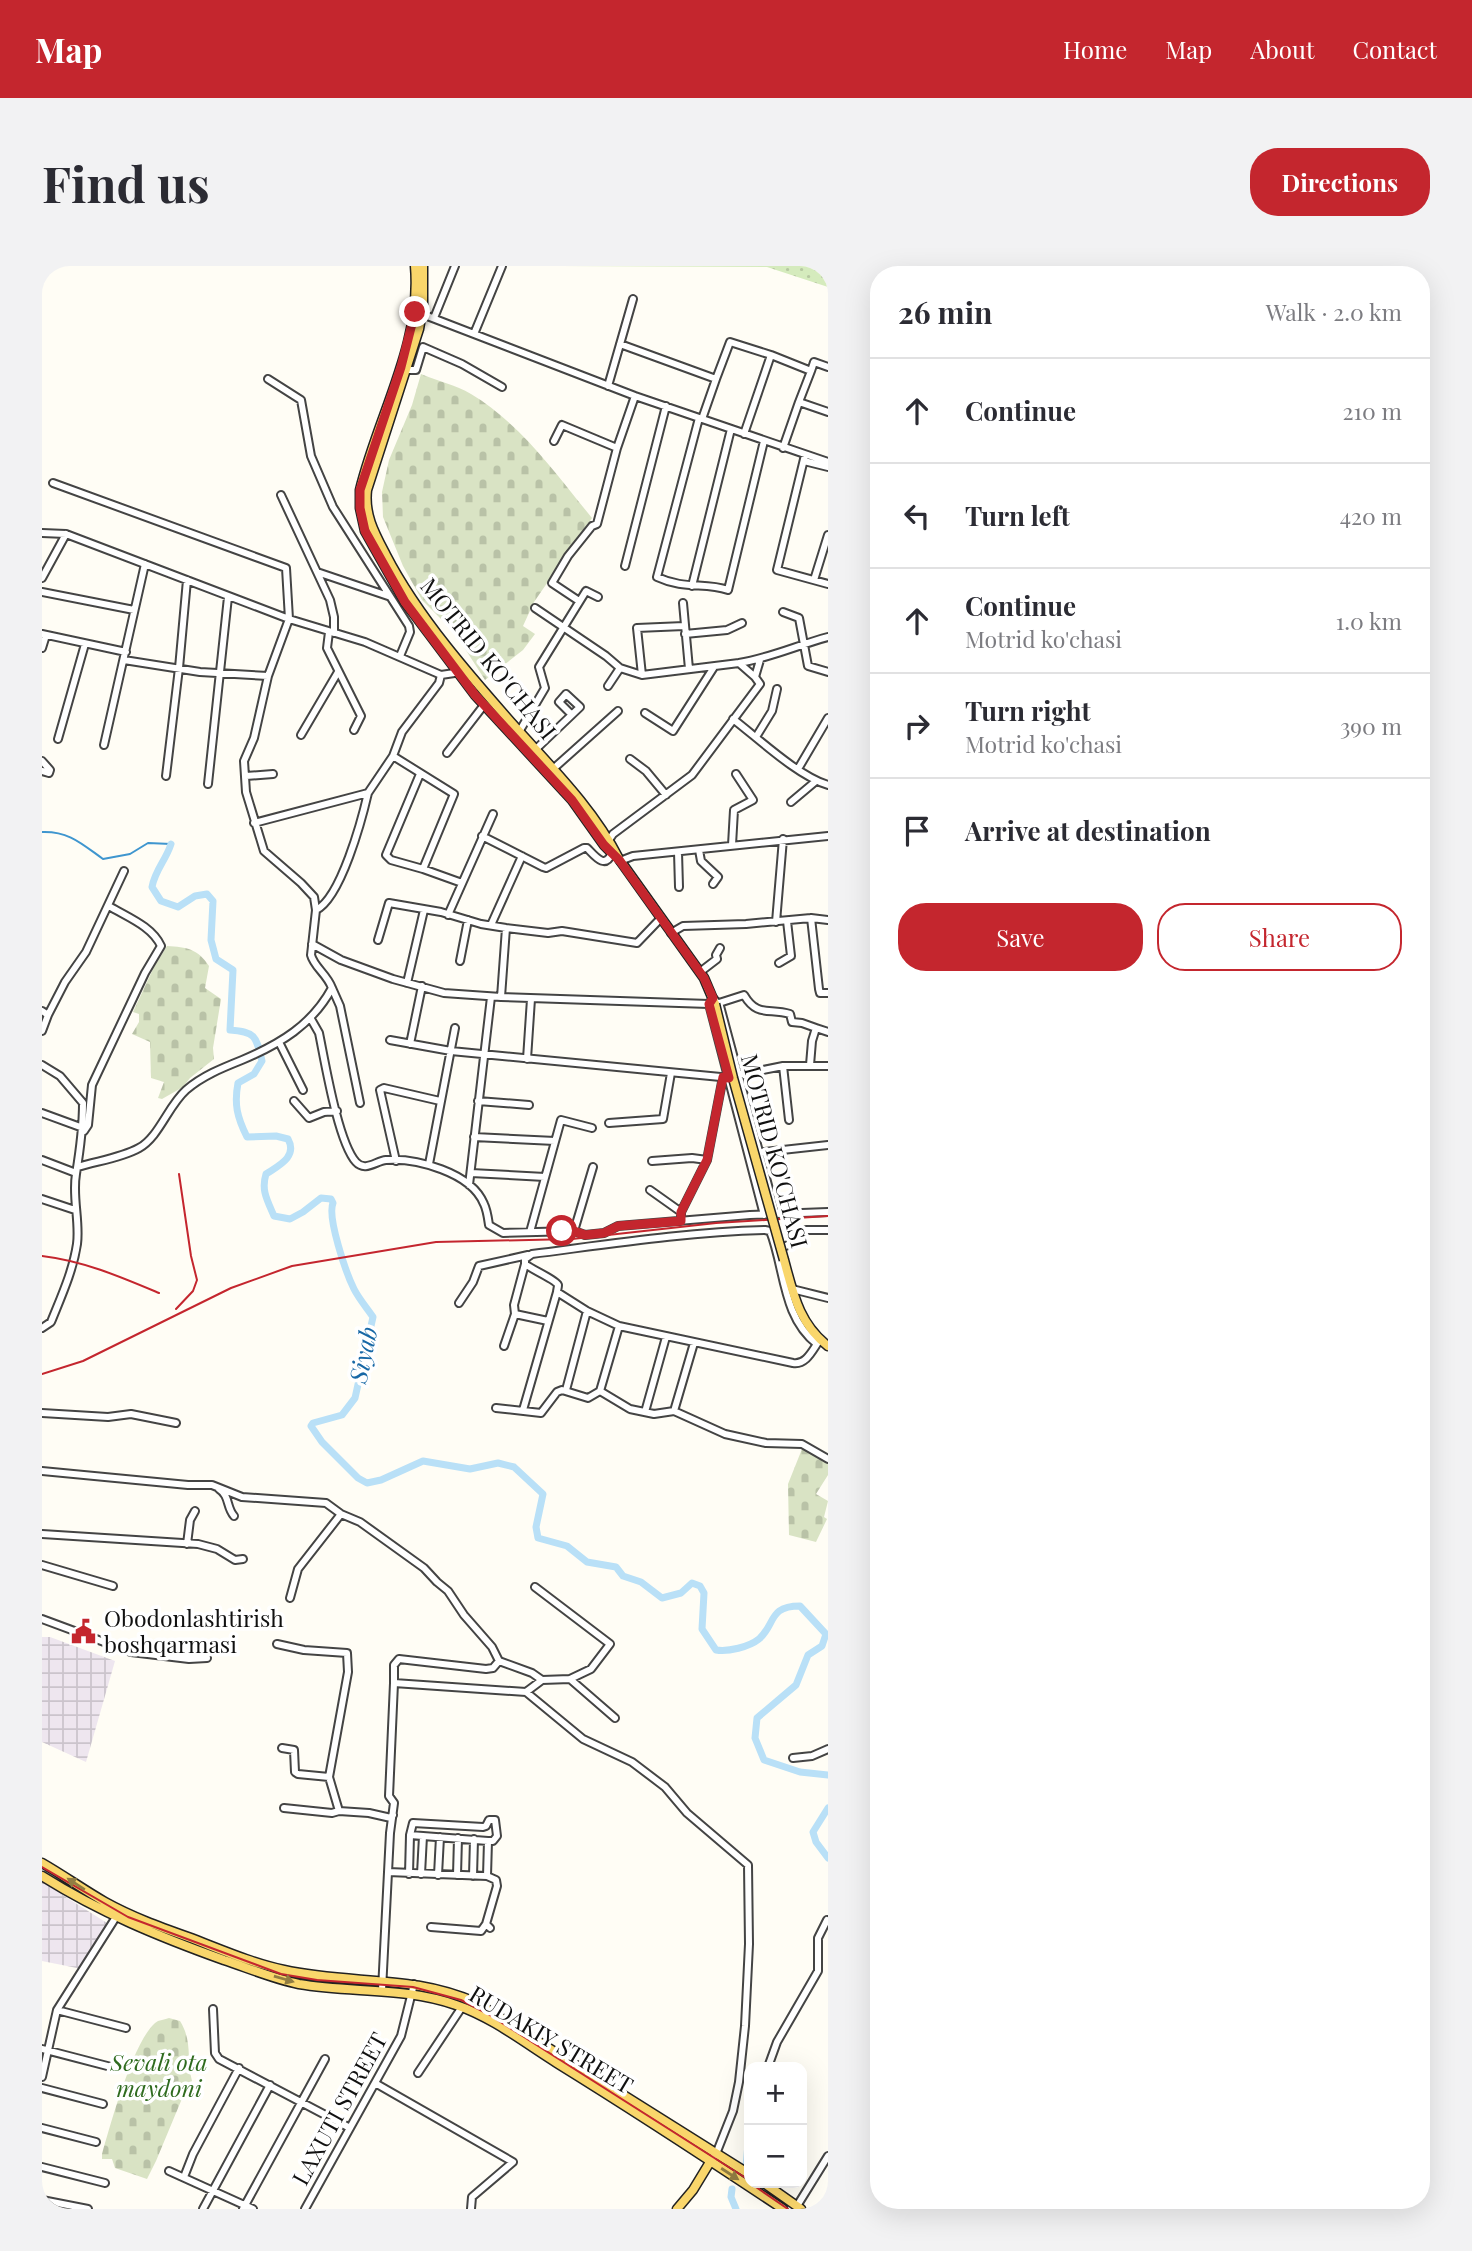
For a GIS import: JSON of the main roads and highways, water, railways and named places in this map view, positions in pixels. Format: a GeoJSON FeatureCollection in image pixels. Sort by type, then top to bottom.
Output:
{"type":"FeatureCollection","features":[{"type":"Feature","properties":{"kind":"main road","name":"MOTRID KO'CHASI"},"geometry":{"type":"LineString","coordinates":[[415,266],[416,297],[412,326],[363,479],[361,520],[395,586],[462,671],[553,769],[609,840],[617,858]]}},
{"type":"Feature","properties":{"kind":"main road","name":"MOTRID KO'CHASI"},"geometry":{"type":"LineString","coordinates":[[423,266],[422,314],[407,370],[366,495],[371,527],[401,581],[484,705],[572,800],[700,972],[714,1003],[731,1077],[756,1153],[798,1309],[818,1342],[828,1346]]}},
{"type":"Feature","properties":{"kind":"main road","name":"RUDAKIY STREET"},"geometry":{"type":"LineString","coordinates":[[42,1863],[129,1914],[232,1958],[284,1970],[383,1980],[462,2007],[485,2018],[610,2096],[783,2209]]}},
{"type":"Feature","properties":{"kind":"main road","name":"RUDAKIY STREET"},"geometry":{"type":"LineString","coordinates":[[42,1876],[116,1917],[300,1984],[382,1990],[437,1988],[477,2003],[744,2171]]}},
{"type":"Feature","properties":{"kind":"main road"},"geometry":{"type":"LineString","coordinates":[[677,2209],[693,2190],[710,2162]]}},
{"type":"Feature","properties":{"kind":"main road"},"geometry":{"type":"LineString","coordinates":[[771,2188],[799,2207]]}},
{"type":"Feature","properties":{"kind":"waterway","name":"Siyab"},"geometry":{"type":"LineString","coordinates":[[42,832],[68,836],[103,859],[130,854],[148,843],[171,844]]}},
{"type":"Feature","properties":{"kind":"waterway","name":"Siyab"},"geometry":{"type":"LineString","coordinates":[[171,844],[152,887],[161,901],[178,907],[195,896],[207,894],[213,901],[211,940],[216,959],[233,970],[230,1030],[245,1032],[254,1037],[260,1053],[262,1061],[254,1074],[238,1083],[236,1104],[241,1123],[247,1137],[276,1136],[288,1139],[290,1145],[289,1156],[266,1174],[264,1190],[269,1205],[274,1216],[290,1219],[321,1198],[331,1199],[335,1232],[346,1271],[356,1293],[373,1317],[355,1398],[342,1415],[313,1423],[311,1426],[322,1442],[358,1478],[367,1483],[381,1480],[423,1461],[470,1469],[498,1463],[514,1467],[543,1494],[536,1527],[538,1538],[567,1546],[587,1562],[616,1567],[623,1576],[641,1582],[662,1598],[681,1593],[692,1583],[700,1586],[704,1593],[702,1629],[716,1650],[738,1648],[755,1642],[777,1612],[800,1606],[826,1634],[822,1646],[808,1655],[796,1685],[757,1718],[755,1738],[764,1760],[800,1772],[828,1775]]}},
{"type":"Feature","properties":{"kind":"waterway","name":"Siyab"},"geometry":{"type":"LineString","coordinates":[[828,1808],[813,1832],[816,1842],[828,1858]]}},
{"type":"Feature","properties":{"kind":"waterway"},"geometry":{"type":"LineString","coordinates":[[732,2189],[731,2197],[736,2209]]}},
{"type":"Feature","properties":{"kind":"tram line"},"geometry":{"type":"LineString","coordinates":[[42,1867],[128,1917],[281,1974],[317,1980],[413,1987],[461,2000],[488,2014],[744,2177]]}},
{"type":"Feature","properties":{"kind":"tram line"},"geometry":{"type":"LineString","coordinates":[[757,2188],[788,2209]]}},
{"type":"Feature","properties":{"kind":"railway"},"geometry":{"type":"LineString","coordinates":[[176,1309],[193,1291],[197,1280],[179,1174]]}},
{"type":"Feature","properties":{"kind":"railway"},"geometry":{"type":"LineString","coordinates":[[42,1374],[83,1361],[231,1288],[292,1266],[436,1242],[572,1239],[716,1223],[828,1216]]}},
{"type":"Feature","properties":{"kind":"railway"},"geometry":{"type":"LineString","coordinates":[[42,1256],[87,1266],[159,1293]]}},
{"type":"Feature","properties":{"kind":"place","name":"Obodonlashtirish boshqarmasi"},"geometry":{"type":"Point","coordinates":[84,1632]}},
{"type":"Feature","properties":{"kind":"park label","name":"Sevali ota maydoni"},"geometry":{"type":"Point","coordinates":[159,2076]}}]}
